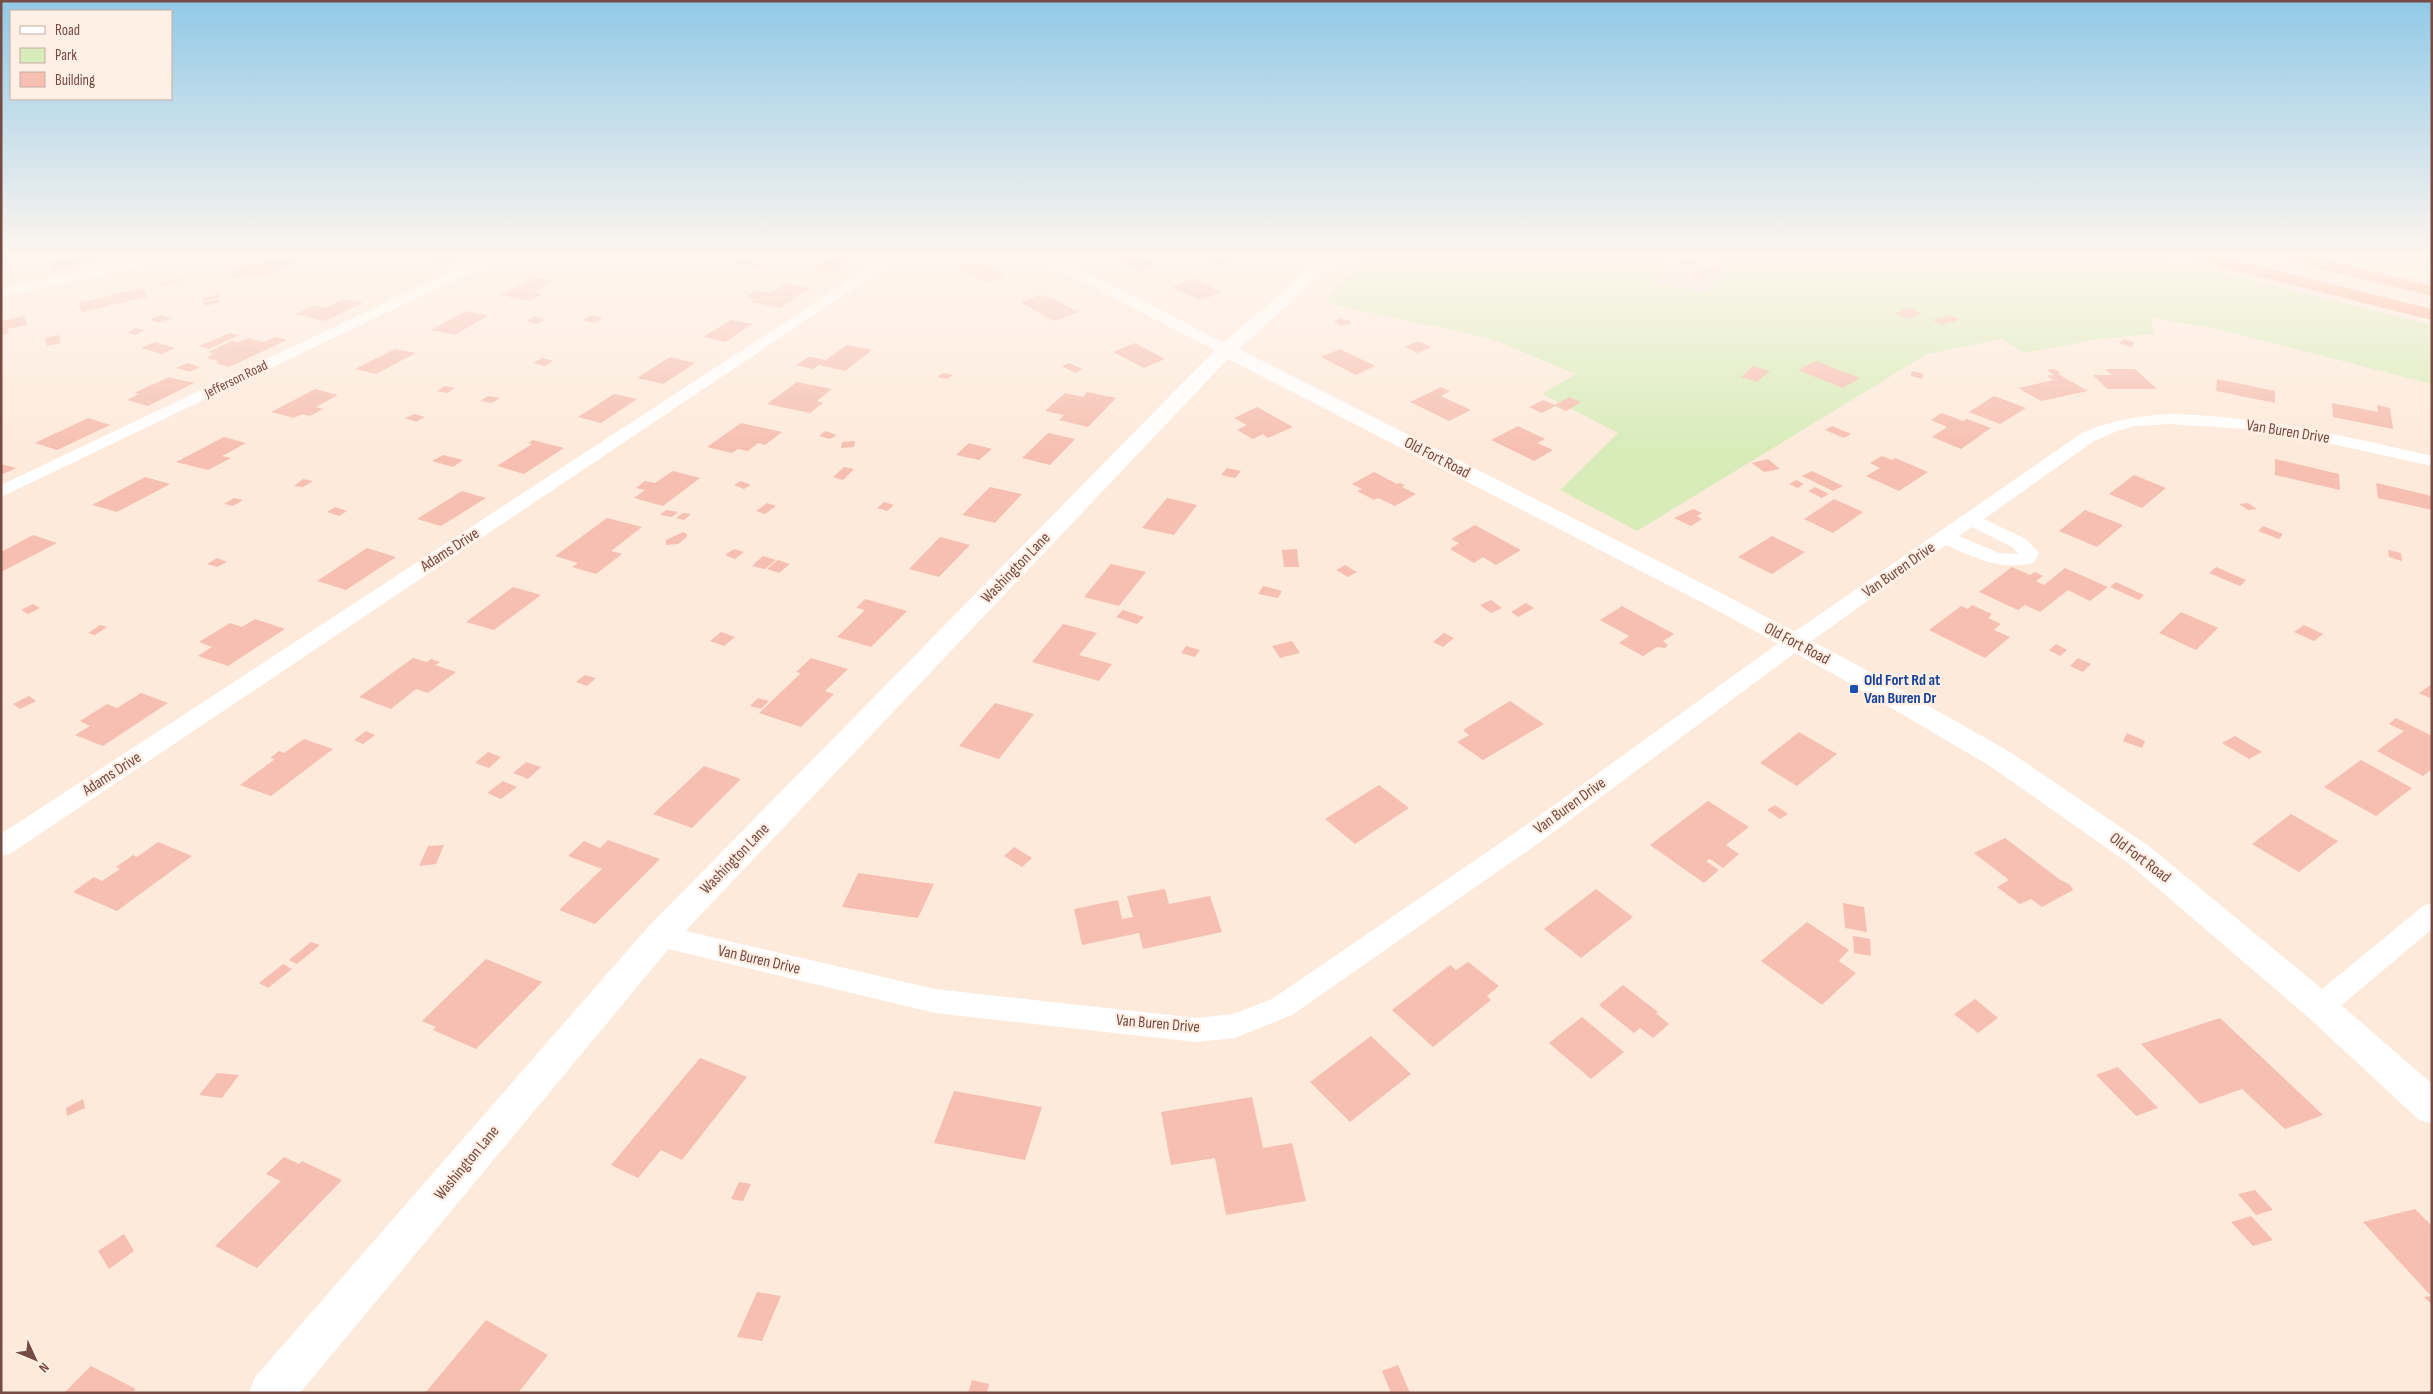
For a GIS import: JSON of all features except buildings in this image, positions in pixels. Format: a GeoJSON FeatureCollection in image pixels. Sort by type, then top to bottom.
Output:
{"type":"FeatureCollection","features":[{"type":"Feature","properties":{"kind":"main road"},"geometry":{"type":"LineString","coordinates":[[1226,350],[1262,319]]}},
{"type":"Feature","properties":{"kind":"main road","name":"Old Fort Road"},"geometry":{"type":"LineString","coordinates":[[1226,350],[1795,642],[2000,759],[2139,855],[2320,1007],[2432,1108]]}},
{"type":"Feature","properties":{"kind":"main road","name":"Washington Lane"},"geometry":{"type":"LineString","coordinates":[[271,1393],[660,936],[1226,350]]}},
{"type":"Feature","properties":{"kind":"street","name":"Jefferson Road"},"geometry":{"type":"LineString","coordinates":[[1,492],[362,319]]}},
{"type":"Feature","properties":{"kind":"street","name":"Adams Drive"},"geometry":{"type":"LineString","coordinates":[[1,847],[800,319]]}},
{"type":"Feature","properties":{"kind":"street"},"geometry":{"type":"LineString","coordinates":[[1167,319],[1226,350]]}},
{"type":"Feature","properties":{"kind":"street","name":"Van Buren Drive"},"geometry":{"type":"LineString","coordinates":[[660,936],[935,1001],[1196,1030],[1235,1026],[1282,1007],[1534,833],[1795,642],[1972,520],[2088,437],[2108,427],[2134,421],[2184,419],[2329,438],[2432,461]]}},
{"type":"Feature","properties":{"kind":"street"},"geometry":{"type":"LineString","coordinates":[[1946,538],[1997,559],[2012,562],[2026,559],[2029,553],[2019,542],[1972,520]]}},
{"type":"Feature","properties":{"kind":"street"},"geometry":{"type":"LineString","coordinates":[[2320,1007],[2432,912]]}},
{"type":"Feature","properties":{"kind":"green space"},"geometry":{"type":"Polygon","coordinates":[[[1400,319],[2152,319],[2153,334],[2098,339],[2025,353],[2001,339],[1927,354],[1637,531],[1560,490],[1618,433],[1542,394],[1576,374],[1489,338],[1400,319]]]}},
{"type":"Feature","properties":{"kind":"green space"},"geometry":{"type":"Polygon","coordinates":[[[2158,319],[2408,319],[2432,325],[2432,384],[2212,328],[2158,319]]]}},
{"type":"Feature","properties":{"kind":"place","name":"Old Fort Rd at Van Buren Dr"},"geometry":{"type":"Point","coordinates":[1854,689]}}]}
